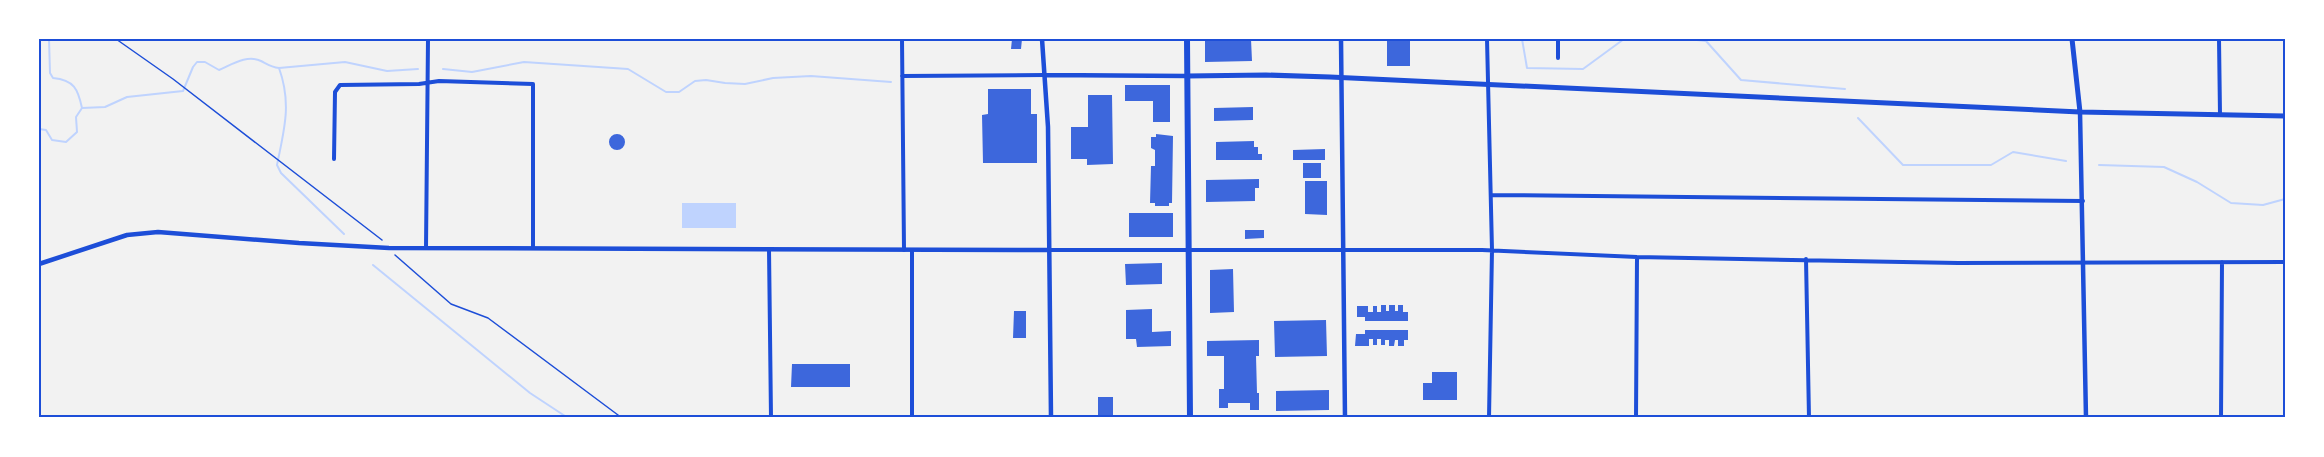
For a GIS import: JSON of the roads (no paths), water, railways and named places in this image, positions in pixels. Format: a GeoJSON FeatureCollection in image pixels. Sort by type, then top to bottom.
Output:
{"type":"FeatureCollection","features":[{"type":"Feature","properties":{"kind":"highway"},"geometry":{"type":"LineString","coordinates":[[1187,39],[1190,418]]}},
{"type":"Feature","properties":{"kind":"main road"},"geometry":{"type":"LineString","coordinates":[[2073,39],[2080,112]]}},
{"type":"Feature","properties":{"kind":"main road"},"geometry":{"type":"LineString","coordinates":[[1187,76],[1342,77],[2080,112],[2285,116]]}},
{"type":"Feature","properties":{"kind":"street"},"geometry":{"type":"LineString","coordinates":[[426,248],[428,39]]}},
{"type":"Feature","properties":{"kind":"street"},"geometry":{"type":"LineString","coordinates":[[902,39],[904,250]]}},
{"type":"Feature","properties":{"kind":"street"},"geometry":{"type":"LineString","coordinates":[[1042,39],[1048,127],[1051,418]]}},
{"type":"Feature","properties":{"kind":"street"},"geometry":{"type":"LineString","coordinates":[[1341,39],[1345,418]]}},
{"type":"Feature","properties":{"kind":"street"},"geometry":{"type":"LineString","coordinates":[[1487,39],[1492,250],[1489,418]]}},
{"type":"Feature","properties":{"kind":"street"},"geometry":{"type":"LineString","coordinates":[[1558,39],[1558,58]]}},
{"type":"Feature","properties":{"kind":"street"},"geometry":{"type":"LineString","coordinates":[[2219,39],[2220,115]]}},
{"type":"Feature","properties":{"kind":"street"},"geometry":{"type":"LineString","coordinates":[[902,76],[1187,76]]}},
{"type":"Feature","properties":{"kind":"street"},"geometry":{"type":"LineString","coordinates":[[334,159],[337,87],[347,84],[428,82],[533,84],[533,247]]}},
{"type":"Feature","properties":{"kind":"street"},"geometry":{"type":"LineString","coordinates":[[2080,112],[2085,262],[2086,418]]}},
{"type":"Feature","properties":{"kind":"street"},"geometry":{"type":"LineString","coordinates":[[1491,195],[2083,201]]}},
{"type":"Feature","properties":{"kind":"street"},"geometry":{"type":"LineString","coordinates":[[39,264],[127,235],[158,232],[342,246],[426,248],[1492,250],[1637,257],[1958,263],[2285,262]]}},
{"type":"Feature","properties":{"kind":"street"},"geometry":{"type":"LineString","coordinates":[[769,249],[771,418]]}},
{"type":"Feature","properties":{"kind":"street"},"geometry":{"type":"LineString","coordinates":[[912,250],[912,418]]}},
{"type":"Feature","properties":{"kind":"street"},"geometry":{"type":"LineString","coordinates":[[1636,418],[1637,257]]}},
{"type":"Feature","properties":{"kind":"street"},"geometry":{"type":"LineString","coordinates":[[1806,259],[1809,418]]}},
{"type":"Feature","properties":{"kind":"street"},"geometry":{"type":"LineString","coordinates":[[2221,418],[2222,262]]}},
{"type":"Feature","properties":{"kind":"water"},"geometry":{"type":"Polygon","coordinates":[[[682,203],[736,203],[736,228],[682,228],[682,203]]]}},
{"type":"Feature","properties":{"kind":"waterway"},"geometry":{"type":"LineString","coordinates":[[49,39],[50,73],[53,78],[66,81],[74,87],[82,108]]}},
{"type":"Feature","properties":{"kind":"waterway"},"geometry":{"type":"LineString","coordinates":[[1522,39],[1527,68],[1583,69],[1624,39]]}},
{"type":"Feature","properties":{"kind":"waterway"},"geometry":{"type":"LineString","coordinates":[[1688,39],[1706,41],[1741,80],[1845,89]]}},
{"type":"Feature","properties":{"kind":"waterway"},"geometry":{"type":"LineString","coordinates":[[82,108],[105,107],[127,97],[183,91],[197,62],[205,62],[219,70],[250,59],[279,68],[345,62],[387,71],[418,69]]}},
{"type":"Feature","properties":{"kind":"waterway"},"geometry":{"type":"LineString","coordinates":[[443,69],[472,72],[524,62],[628,69],[666,92],[679,92],[695,81],[706,80],[745,84],[773,78],[811,76],[891,82]]}},
{"type":"Feature","properties":{"kind":"waterway"},"geometry":{"type":"LineString","coordinates":[[279,68],[285,93],[286,117],[277,165],[281,173],[344,234]]}},
{"type":"Feature","properties":{"kind":"waterway"},"geometry":{"type":"LineString","coordinates":[[39,129],[46,130],[52,140],[66,142],[77,132],[76,117],[82,108]]}},
{"type":"Feature","properties":{"kind":"waterway"},"geometry":{"type":"LineString","coordinates":[[1858,118],[1903,165],[1991,165],[2013,152],[2066,161]]}},
{"type":"Feature","properties":{"kind":"waterway"},"geometry":{"type":"LineString","coordinates":[[2099,165],[2164,167],[2197,182],[2231,203],[2263,205],[2285,199]]}},
{"type":"Feature","properties":{"kind":"waterway"},"geometry":{"type":"LineString","coordinates":[[373,265],[530,393],[568,418]]}}]}
